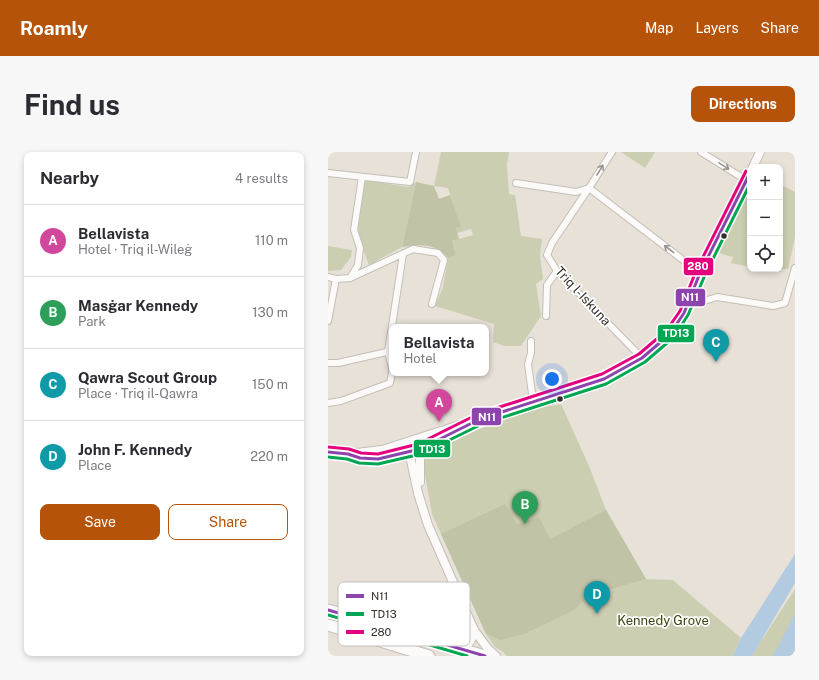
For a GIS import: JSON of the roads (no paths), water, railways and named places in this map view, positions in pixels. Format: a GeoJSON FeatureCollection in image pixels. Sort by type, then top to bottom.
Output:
{"type":"FeatureCollection","features":[{"type":"Feature","properties":{"kind":"highway"},"geometry":{"type":"LineString","coordinates":[[328,610],[338,613]]}},
{"type":"Feature","properties":{"kind":"highway"},"geometry":{"type":"LineString","coordinates":[[328,625],[338,628]]}},
{"type":"Feature","properties":{"kind":"highway"},"geometry":{"type":"LineString","coordinates":[[396,646],[429,656]]}},
{"type":"Feature","properties":{"kind":"highway"},"geometry":{"type":"LineString","coordinates":[[452,646],[484,656]]}},
{"type":"Feature","properties":{"kind":"street"},"geometry":{"type":"LineString","coordinates":[[328,173],[410,182],[416,152]]}},
{"type":"Feature","properties":{"kind":"street"},"geometry":{"type":"LineString","coordinates":[[516,183],[576,192],[589,188],[612,152]]}},
{"type":"Feature","properties":{"kind":"street"},"geometry":{"type":"LineString","coordinates":[[701,152],[747,175]]}},
{"type":"Feature","properties":{"kind":"street"},"geometry":{"type":"LineString","coordinates":[[754,164],[760,152]]}},
{"type":"Feature","properties":{"kind":"street"},"geometry":{"type":"LineString","coordinates":[[350,278],[358,265],[360,248],[354,230],[362,177]]}},
{"type":"Feature","properties":{"kind":"street"},"geometry":{"type":"LineString","coordinates":[[348,454],[360,458],[378,459],[415,446],[480,419],[604,379],[642,358],[670,334],[684,313],[700,273],[747,178]]}},
{"type":"Feature","properties":{"kind":"street"},"geometry":{"type":"LineString","coordinates":[[589,188],[700,273]]}},
{"type":"Feature","properties":{"kind":"street","name":"Triq l-Iskuna"},"geometry":{"type":"LineString","coordinates":[[589,188],[552,243],[547,256],[557,271],[642,358]]}},
{"type":"Feature","properties":{"kind":"street"},"geometry":{"type":"LineString","coordinates":[[328,277],[336,279],[350,278],[413,249],[438,253],[444,260],[432,304]]}},
{"type":"Feature","properties":{"kind":"street"},"geometry":{"type":"LineString","coordinates":[[394,324],[403,254]]}},
{"type":"Feature","properties":{"kind":"street"},"geometry":{"type":"LineString","coordinates":[[546,316],[547,286],[557,271]]}},
{"type":"Feature","properties":{"kind":"street"},"geometry":{"type":"LineString","coordinates":[[688,303],[698,303],[717,297],[773,306],[785,303],[795,271]]}},
{"type":"Feature","properties":{"kind":"street"},"geometry":{"type":"LineString","coordinates":[[328,321],[336,279]]}},
{"type":"Feature","properties":{"kind":"street"},"geometry":{"type":"LineString","coordinates":[[532,341],[528,364],[533,401]]}},
{"type":"Feature","properties":{"kind":"street"},"geometry":{"type":"LineString","coordinates":[[328,363],[338,363],[389,351]]}},
{"type":"Feature","properties":{"kind":"street"},"geometry":{"type":"LineString","coordinates":[[328,403],[341,401],[390,383],[391,376]]}},
{"type":"Feature","properties":{"kind":"street"},"geometry":{"type":"LineString","coordinates":[[328,452],[348,454],[415,446]]}},
{"type":"Feature","properties":{"kind":"street"},"geometry":{"type":"LineString","coordinates":[[415,446],[422,505],[428,524],[453,582]]}},
{"type":"Feature","properties":{"kind":"street"},"geometry":{"type":"LineString","coordinates":[[415,446],[422,505]]}},
{"type":"Feature","properties":{"kind":"street"},"geometry":{"type":"LineString","coordinates":[[470,621],[474,630],[488,649],[496,656]]}},
{"type":"Feature","properties":{"kind":"street"},"geometry":{"type":"LineString","coordinates":[[470,642],[473,638],[474,630]]}},
{"type":"Feature","properties":{"kind":"street"},"geometry":{"type":"LineString","coordinates":[[462,649],[465,646]]}},
{"type":"Feature","properties":{"kind":"water"},"geometry":{"type":"Polygon","coordinates":[[[795,554],[795,583],[752,656],[733,656],[741,638],[795,554]]]}},
{"type":"Feature","properties":{"kind":"water"},"geometry":{"type":"Polygon","coordinates":[[[795,614],[795,656],[773,656],[795,614]]]}},
{"type":"Feature","properties":{"kind":"place","name":"Qawra Scout Group"},"geometry":{"type":"Point","coordinates":[716,362]}},
{"type":"Feature","properties":{"kind":"place","name":"Bellavista"},"geometry":{"type":"Point","coordinates":[439,422]}},
{"type":"Feature","properties":{"kind":"place","name":"Masġar Kennedy"},"geometry":{"type":"Point","coordinates":[525,524]}},
{"type":"Feature","properties":{"kind":"place","name":"John F. Kennedy"},"geometry":{"type":"Point","coordinates":[597,614]}},
{"type":"Feature","properties":{"kind":"park label","name":"Kennedy Grove"},"geometry":{"type":"Point","coordinates":[663,620]}}]}
